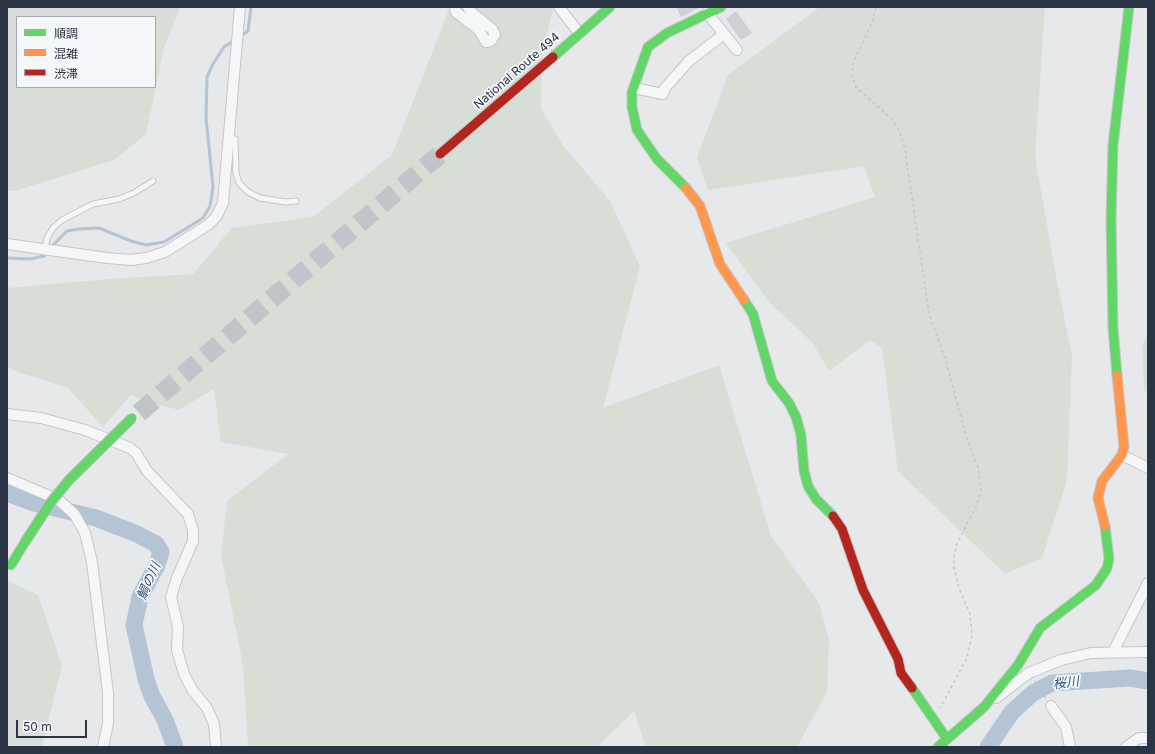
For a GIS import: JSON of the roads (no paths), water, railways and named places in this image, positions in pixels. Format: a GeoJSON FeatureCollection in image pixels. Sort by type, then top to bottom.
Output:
{"type":"FeatureCollection","features":[{"type":"Feature","properties":{"kind":"main road","name":"National Route 494"},"geometry":{"type":"LineString","coordinates":[[440,154],[610,7]]}},
{"type":"Feature","properties":{"kind":"main road"},"geometry":{"type":"LineString","coordinates":[[721,7],[667,33],[648,47],[634,88],[632,107],[637,130],[657,159],[692,195],[700,206],[720,264],[753,314],[772,381],[789,403],[796,417],[801,434],[804,471],[808,486],[816,499],[836,518],[842,529],[861,584],[898,659],[901,673],[947,739]]}},
{"type":"Feature","properties":{"kind":"main road"},"geometry":{"type":"LineString","coordinates":[[938,747],[984,707],[1018,665],[1040,628],[1053,616],[1089,593],[1101,579],[1109,559],[1109,548],[1098,498],[1099,488],[1107,473],[1122,454],[1125,438],[1113,328],[1111,179],[1113,145],[1129,7]]}},
{"type":"Feature","properties":{"kind":"main road"},"geometry":{"type":"LineString","coordinates":[[11,565],[59,491],[94,454],[136,415]]}},
{"type":"Feature","properties":{"kind":"street"},"geometry":{"type":"LineString","coordinates":[[7,244],[70,254],[131,260],[155,256],[165,252],[208,225],[220,211],[223,203],[240,7]]}},
{"type":"Feature","properties":{"kind":"street"},"geometry":{"type":"LineString","coordinates":[[455,7],[456,12],[479,30],[486,42],[491,41],[495,34],[492,29],[468,7]]}},
{"type":"Feature","properties":{"kind":"street"},"geometry":{"type":"LineString","coordinates":[[559,7],[579,33]]}},
{"type":"Feature","properties":{"kind":"street"},"geometry":{"type":"LineString","coordinates":[[707,14],[737,50]]}},
{"type":"Feature","properties":{"kind":"street"},"geometry":{"type":"LineString","coordinates":[[634,88],[663,94],[665,88],[689,61],[724,34]]}},
{"type":"Feature","properties":{"kind":"street"},"geometry":{"type":"LineString","coordinates":[[7,414],[41,418],[85,430],[130,448],[136,454],[147,472],[188,514],[193,530],[193,541],[177,578],[171,598],[178,627],[177,650],[184,674],[193,691],[207,708],[214,724],[216,747]]}},
{"type":"Feature","properties":{"kind":"street"},"geometry":{"type":"LineString","coordinates":[[1122,454],[1148,468]]}},
{"type":"Feature","properties":{"kind":"street"},"geometry":{"type":"LineString","coordinates":[[7,478],[59,500],[75,515],[85,533],[92,562],[108,694],[108,723],[103,747]]}},
{"type":"Feature","properties":{"kind":"street"},"geometry":{"type":"LineString","coordinates":[[1113,652],[1148,583]]}},
{"type":"Feature","properties":{"kind":"street"},"geometry":{"type":"LineString","coordinates":[[984,707],[1029,673],[1076,655],[1113,652],[1148,652]]}},
{"type":"Feature","properties":{"kind":"street"},"geometry":{"type":"LineString","coordinates":[[1051,706],[1066,727],[1070,747]]}},
{"type":"Feature","properties":{"kind":"street"},"geometry":{"type":"LineString","coordinates":[[1126,747],[1134,740],[1148,738]]}},
{"type":"Feature","properties":{"kind":"lane"},"geometry":{"type":"LineString","coordinates":[[229,138],[235,139],[236,173],[239,183],[248,192],[260,198],[296,202]]}},
{"type":"Feature","properties":{"kind":"lane"},"geometry":{"type":"LineString","coordinates":[[45,249],[47,238],[62,220],[93,204],[119,199],[134,193],[153,181]]}},
{"type":"Feature","properties":{"kind":"waterway"},"geometry":{"type":"LineString","coordinates":[[239,37],[248,31],[251,7]]}},
{"type":"Feature","properties":{"kind":"waterway"},"geometry":{"type":"LineString","coordinates":[[51,247],[67,231],[99,228],[131,241],[146,245],[164,242],[203,218],[210,206],[213,187],[206,118],[207,77],[224,47],[235,40]]}},
{"type":"Feature","properties":{"kind":"waterway"},"geometry":{"type":"LineString","coordinates":[[7,258],[31,259],[44,256],[47,252]]}},
{"type":"Feature","properties":{"kind":"waterway","name":"鯛の川"},"geometry":{"type":"LineString","coordinates":[[7,493],[34,503],[96,518],[137,534],[156,544],[161,552],[157,565],[140,597],[134,625],[146,679],[152,696],[165,720],[175,747]]}},
{"type":"Feature","properties":{"kind":"waterway","name":"桜川"},"geometry":{"type":"LineString","coordinates":[[988,747],[1012,712],[1033,693],[1052,683],[1130,678],[1148,681]]}},
{"type":"Feature","properties":{"kind":"tunnel"},"geometry":{"type":"LineString","coordinates":[[139,413],[440,154]]}}]}
